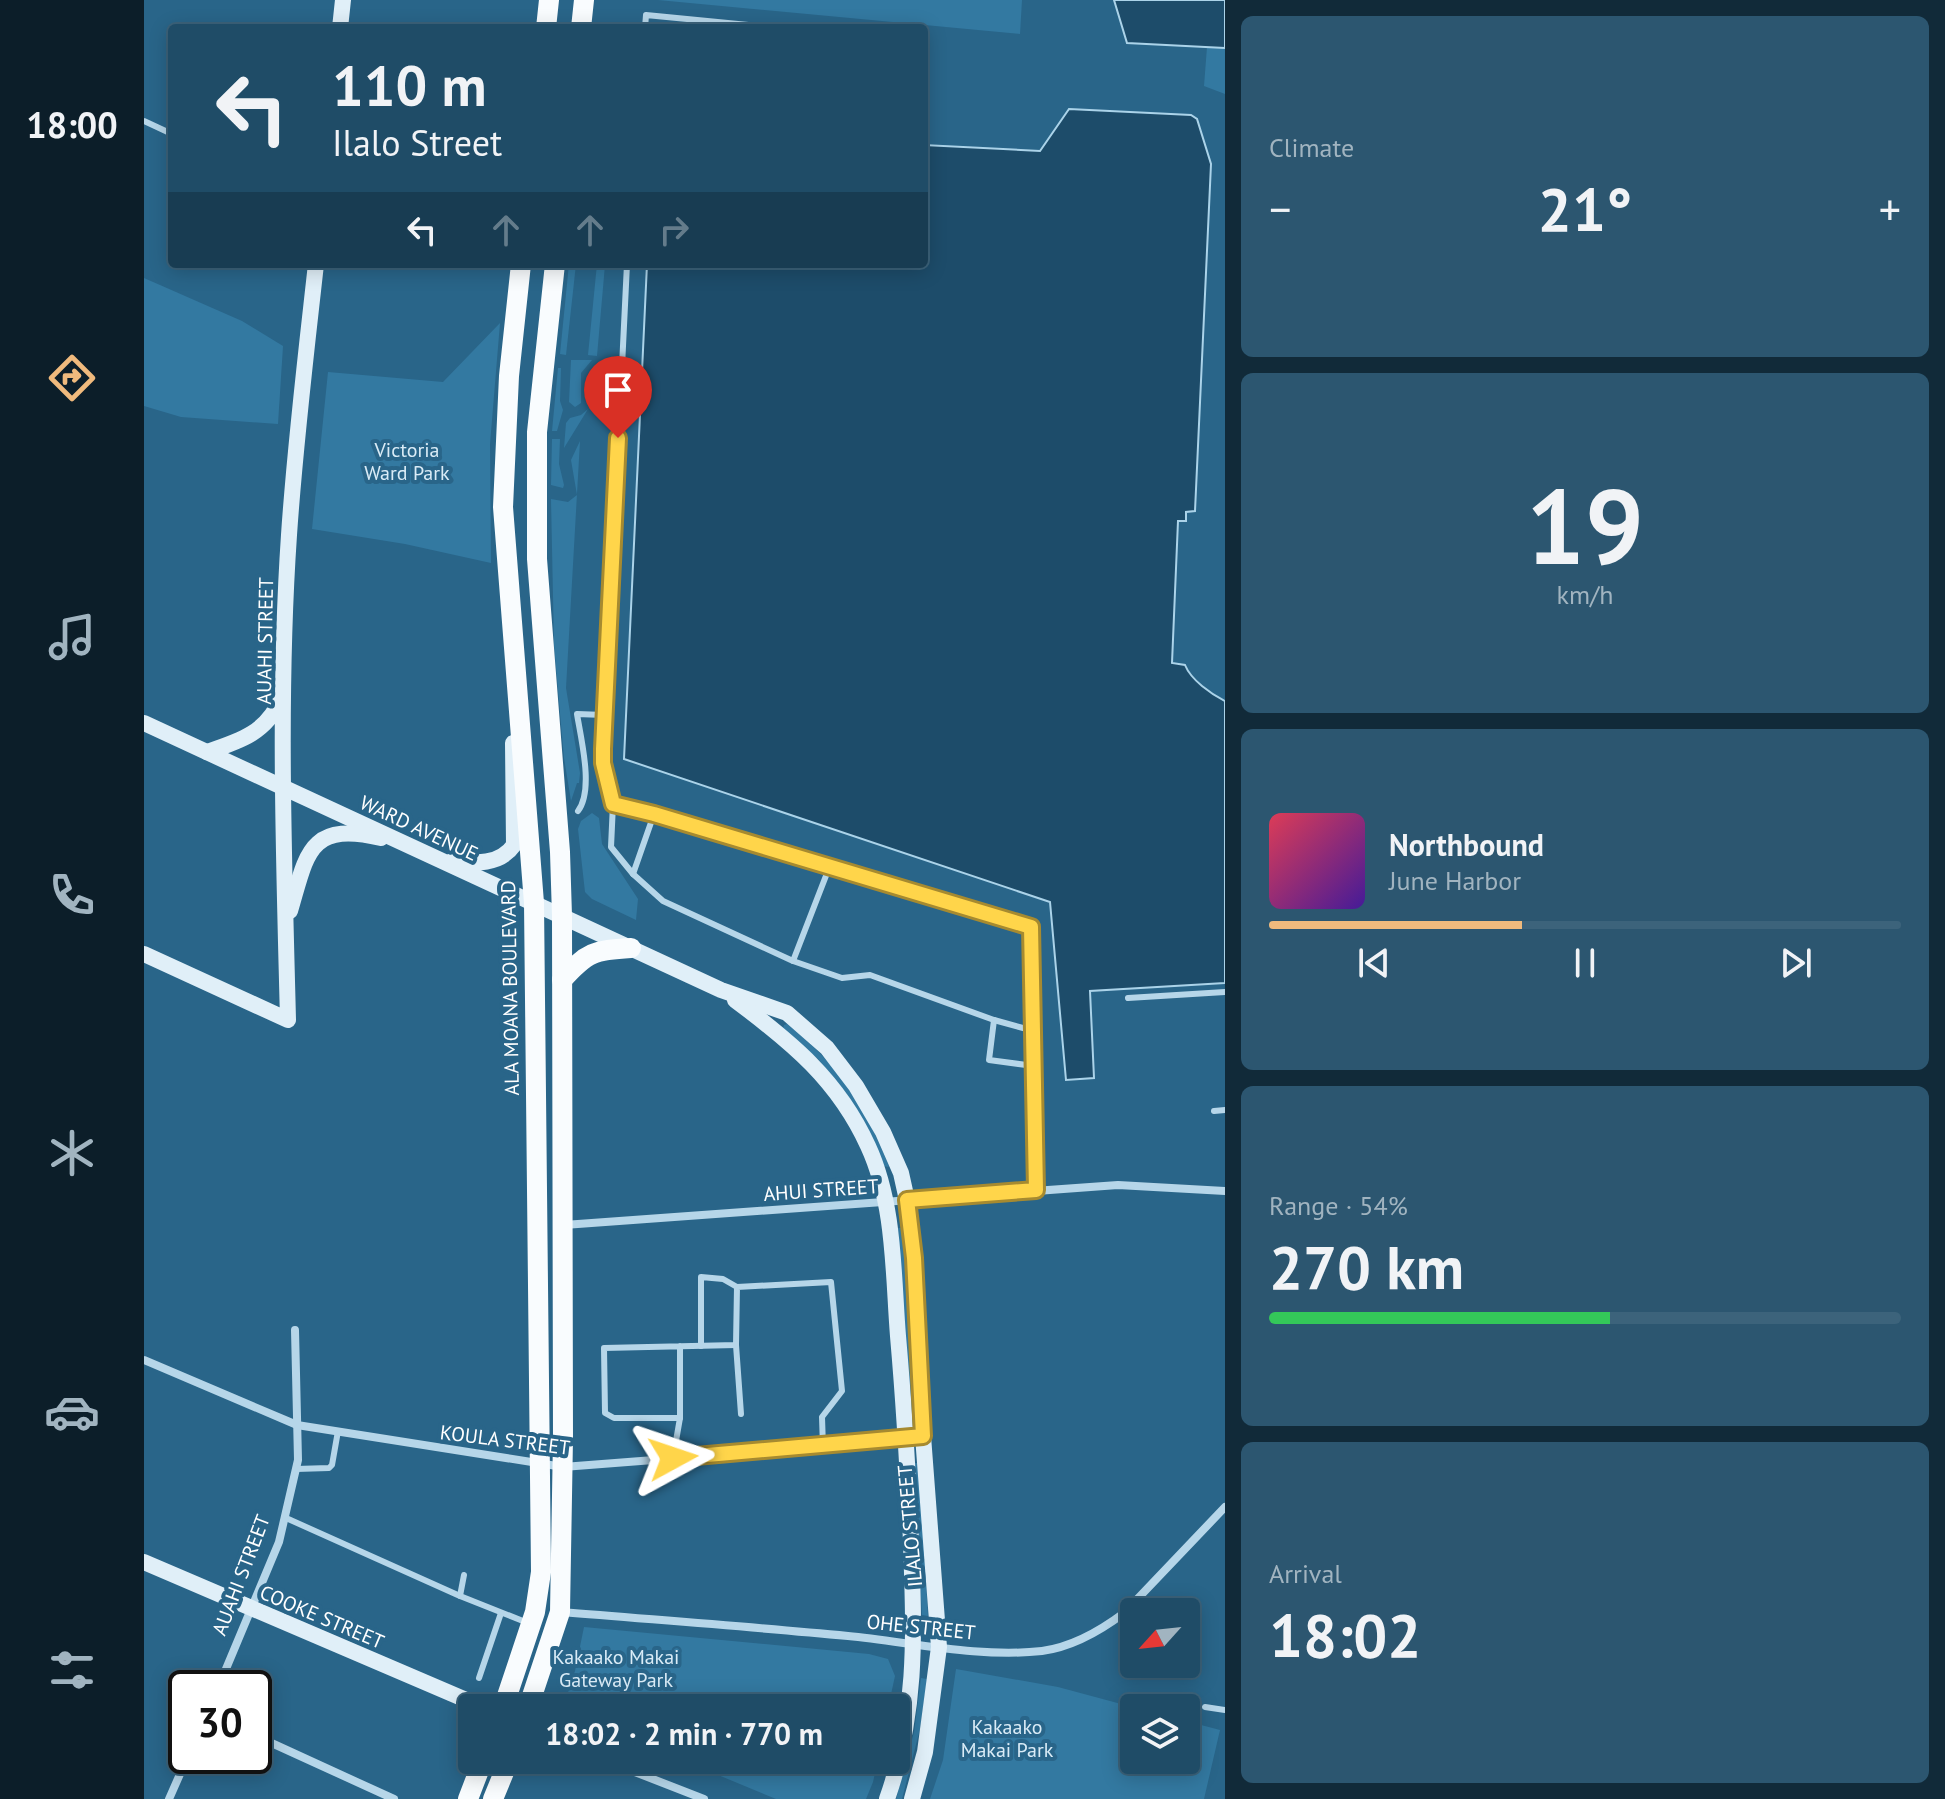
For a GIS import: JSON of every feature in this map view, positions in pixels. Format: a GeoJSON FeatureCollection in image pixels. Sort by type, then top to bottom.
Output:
{"type":"FeatureCollection","features":[{"type":"Feature","properties":{"kind":"main road"},"geometry":{"type":"LineString","coordinates":[[546,24],[549,0]]}},
{"type":"Feature","properties":{"kind":"main road"},"geometry":{"type":"LineString","coordinates":[[581,24],[584,0]]}},
{"type":"Feature","properties":{"kind":"main road","name":"ALA MOANA BOULEVARD"},"geometry":{"type":"LineString","coordinates":[[508,1694],[531,1624],[541,1572],[534,903],[503,507],[509,376],[521,268]]}},
{"type":"Feature","properties":{"kind":"main road"},"geometry":{"type":"LineString","coordinates":[[533,1694],[560,1612],[563,1467],[562,916],[560,852],[537,559],[537,432],[555,268]]}},
{"type":"Feature","properties":{"kind":"main road"},"geometry":{"type":"LineString","coordinates":[[562,980],[581,958],[603,950],[631,948]]}},
{"type":"Feature","properties":{"kind":"main road"},"geometry":{"type":"LineString","coordinates":[[468,1799],[478,1774]]}},
{"type":"Feature","properties":{"kind":"main road"},"geometry":{"type":"LineString","coordinates":[[493,1799],[503,1774]]}},
{"type":"Feature","properties":{"kind":"street"},"geometry":{"type":"LineString","coordinates":[[340,24],[343,0]]}},
{"type":"Feature","properties":{"kind":"street","name":"AUAHI STREET"},"geometry":{"type":"LineString","coordinates":[[144,954],[288,1020],[283,787],[288,536],[316,268]]}},
{"type":"Feature","properties":{"kind":"street"},"geometry":{"type":"LineString","coordinates":[[286,928],[307,856],[321,840],[340,835],[360,835],[385,839],[457,861],[482,863],[502,857],[514,845],[514,654]]}},
{"type":"Feature","properties":{"kind":"street"},"geometry":{"type":"LineString","coordinates":[[207,752],[251,736],[275,713],[284,694]]}},
{"type":"Feature","properties":{"kind":"street","name":"WARD AVENUE"},"geometry":{"type":"LineString","coordinates":[[144,723],[721,990],[787,1013],[827,1048],[856,1086],[883,1132],[901,1173],[907,1200]]}},
{"type":"Feature","properties":{"kind":"street","name":"WARD AVENUE"},"geometry":{"type":"LineString","coordinates":[[721,990],[808,1057],[837,1093],[869,1147],[885,1201]]}},
{"type":"Feature","properties":{"kind":"street","name":"AHUI STREET"},"geometry":{"type":"LineString","coordinates":[[563,1225],[1118,1185],[1225,1191]]}},
{"type":"Feature","properties":{"kind":"street","name":"ILALO STREET"},"geometry":{"type":"LineString","coordinates":[[887,1799],[897,1771],[910,1706],[915,1644],[914,1258],[907,1200]]}},
{"type":"Feature","properties":{"kind":"street","name":"ILALO STREET"},"geometry":{"type":"LineString","coordinates":[[885,1201],[939,1647],[925,1752],[912,1799]]}},
{"type":"Feature","properties":{"kind":"street","name":"AUAHI STREET"},"geometry":{"type":"LineString","coordinates":[[225,1670],[279,1542],[286,1518],[296,1469],[295,1330]]}},
{"type":"Feature","properties":{"kind":"street","name":"KOULA STREET"},"geometry":{"type":"LineString","coordinates":[[144,1360],[297,1425],[563,1467],[915,1437]]}},
{"type":"Feature","properties":{"kind":"street","name":"OHE STREET"},"geometry":{"type":"LineString","coordinates":[[560,1612],[850,1636],[939,1647],[1043,1651],[1072,1644],[1106,1627],[1124,1613],[1225,1507]]}},
{"type":"Feature","properties":{"kind":"street","name":"COOKE STREET"},"geometry":{"type":"LineString","coordinates":[[144,1562],[458,1696]]}},
{"type":"Feature","properties":{"kind":"street"},"geometry":{"type":"LineString","coordinates":[[272,1743],[394,1799]]}},
{"type":"Feature","properties":{"kind":"street"},"geometry":{"type":"LineString","coordinates":[[169,1799],[180,1774]]}},
{"type":"Feature","properties":{"kind":"street"},"geometry":{"type":"LineString","coordinates":[[640,1774],[704,1799]]}},
{"type":"Feature","properties":{"kind":"lane"},"geometry":{"type":"LineString","coordinates":[[645,24],[646,15],[737,24]]}},
{"type":"Feature","properties":{"kind":"lane"},"geometry":{"type":"LineString","coordinates":[[144,121],[168,132]]}},
{"type":"Feature","properties":{"kind":"lane"},"geometry":{"type":"LineString","coordinates":[[627,268],[604,715],[603,763],[613,804],[611,847],[633,874],[663,901],[793,961],[842,978],[870,975],[994,1020],[1034,1031]]}},
{"type":"Feature","properties":{"kind":"lane"},"geometry":{"type":"LineString","coordinates":[[578,811],[583,804],[585,790],[577,714],[604,715]]}},
{"type":"Feature","properties":{"kind":"lane"},"geometry":{"type":"LineString","coordinates":[[613,804],[1031,927],[1036,1190]]}},
{"type":"Feature","properties":{"kind":"lane"},"geometry":{"type":"LineString","coordinates":[[633,874],[654,814]]}},
{"type":"Feature","properties":{"kind":"lane"},"geometry":{"type":"LineString","coordinates":[[793,961],[829,868]]}},
{"type":"Feature","properties":{"kind":"lane"},"geometry":{"type":"LineString","coordinates":[[1128,998],[1225,992]]}},
{"type":"Feature","properties":{"kind":"lane"},"geometry":{"type":"LineString","coordinates":[[994,1020],[989,1060],[1034,1066]]}},
{"type":"Feature","properties":{"kind":"lane"},"geometry":{"type":"LineString","coordinates":[[1214,1111],[1225,1110]]}},
{"type":"Feature","properties":{"kind":"lane"},"geometry":{"type":"LineString","coordinates":[[701,1346],[701,1277],[723,1279],[737,1287],[831,1282],[842,1391],[822,1417],[823,1447]]}},
{"type":"Feature","properties":{"kind":"lane"},"geometry":{"type":"LineString","coordinates":[[737,1287],[736,1345],[741,1414]]}},
{"type":"Feature","properties":{"kind":"lane"},"geometry":{"type":"LineString","coordinates":[[680,1418],[614,1418],[605,1413],[604,1348],[736,1345]]}},
{"type":"Feature","properties":{"kind":"lane"},"geometry":{"type":"LineString","coordinates":[[673,1458],[680,1418],[680,1346]]}},
{"type":"Feature","properties":{"kind":"lane"},"geometry":{"type":"LineString","coordinates":[[296,1469],[329,1468],[338,1431]]}},
{"type":"Feature","properties":{"kind":"lane"},"geometry":{"type":"LineString","coordinates":[[286,1518],[460,1596],[531,1624]]}},
{"type":"Feature","properties":{"kind":"lane"},"geometry":{"type":"LineString","coordinates":[[460,1596],[464,1575]]}},
{"type":"Feature","properties":{"kind":"lane"},"geometry":{"type":"LineString","coordinates":[[479,1678],[501,1613]]}},
{"type":"Feature","properties":{"kind":"lane"},"geometry":{"type":"LineString","coordinates":[[1205,1707],[1225,1710]]}},
{"type":"Feature","properties":{"kind":"green space"},"geometry":{"type":"Polygon","coordinates":[[[658,0],[1022,0],[1020,34],[658,0]]]}},
{"type":"Feature","properties":{"kind":"green space"},"geometry":{"type":"Polygon","coordinates":[[[1207,47],[1225,48],[1225,94],[1204,86],[1207,47]]]}},
{"type":"Feature","properties":{"kind":"green space"},"geometry":{"type":"Polygon","coordinates":[[[569,268],[576,268],[566,355],[560,354],[569,268]]]}},
{"type":"Feature","properties":{"kind":"green space"},"geometry":{"type":"Polygon","coordinates":[[[597,268],[605,268],[597,356],[588,355],[597,268]]]}},
{"type":"Feature","properties":{"kind":"green space"},"geometry":{"type":"Polygon","coordinates":[[[144,278],[242,321],[283,346],[278,424],[181,417],[144,406],[144,278]]]}},
{"type":"Feature","properties":{"kind":"green space","name":"Victoria Ward Park"},"geometry":{"type":"Polygon","coordinates":[[[500,323],[490,444],[491,563],[405,544],[312,529],[328,372],[443,382],[500,323]]]}},
{"type":"Feature","properties":{"kind":"green space"},"geometry":{"type":"Polygon","coordinates":[[[571,360],[592,360],[581,373],[581,403],[575,407],[569,402],[571,360]]]}},
{"type":"Feature","properties":{"kind":"green space"},"geometry":{"type":"Polygon","coordinates":[[[558,368],[561,368],[560,401],[563,410],[557,431],[552,431],[558,368]]]}},
{"type":"Feature","properties":{"kind":"green space"},"geometry":{"type":"Polygon","coordinates":[[[597,374],[601,379],[600,391],[590,407],[590,378],[597,374]]]}},
{"type":"Feature","properties":{"kind":"green space"},"geometry":{"type":"Polygon","coordinates":[[[588,409],[564,448],[566,423],[588,409]]]}},
{"type":"Feature","properties":{"kind":"green space"},"geometry":{"type":"Polygon","coordinates":[[[552,439],[560,439],[559,464],[563,488],[551,485],[552,439]]]}},
{"type":"Feature","properties":{"kind":"green space"},"geometry":{"type":"Polygon","coordinates":[[[580,441],[577,495],[571,460],[580,441]]]}},
{"type":"Feature","properties":{"kind":"green space"},"geometry":{"type":"Polygon","coordinates":[[[577,495],[566,688],[580,773],[571,801],[554,645],[551,499],[568,502],[577,495]]]}},
{"type":"Feature","properties":{"kind":"green space"},"geometry":{"type":"Polygon","coordinates":[[[592,813],[599,818],[602,844],[638,899],[636,920],[592,899],[585,892],[578,829],[581,821],[592,813]]]}},
{"type":"Feature","properties":{"kind":"green space"},"geometry":{"type":"Polygon","coordinates":[[[787,1024],[836,1071],[860,1105],[888,1167],[884,1166],[846,1093],[818,1059],[783,1029],[787,1024]]]}},
{"type":"Feature","properties":{"kind":"green space"},"geometry":{"type":"Polygon","coordinates":[[[898,1228],[904,1228],[916,1413],[909,1413],[898,1228]]]}},
{"type":"Feature","properties":{"kind":"green space"},"geometry":{"type":"Polygon","coordinates":[[[913,1463],[919,1463],[928,1616],[922,1615],[913,1463]]]}},
{"type":"Feature","properties":{"kind":"green space","name":"Kakaako Makai Gateway Park"},"geometry":{"type":"Polygon","coordinates":[[[584,1627],[869,1654],[888,1659],[895,1676],[891,1694],[568,1694],[584,1627]]]}},
{"type":"Feature","properties":{"kind":"green space","name":"Kakaako Makai Park"},"geometry":{"type":"Polygon","coordinates":[[[956,1669],[1058,1687],[1120,1704],[1120,1774],[1200,1774],[1200,1725],[1220,1730],[1204,1799],[930,1799],[943,1760],[956,1669]]]}},
{"type":"Feature","properties":{"kind":"green space"},"geometry":{"type":"Polygon","coordinates":[[[921,1678],[927,1679],[920,1729],[910,1768],[921,1678]]]}},
{"type":"Feature","properties":{"kind":"green space"},"geometry":{"type":"Polygon","coordinates":[[[716,1774],[875,1774],[866,1799],[776,1799],[716,1774]]]}},
{"type":"Feature","properties":{"kind":"green space"},"geometry":{"type":"Polygon","coordinates":[[[903,1774],[908,1774],[902,1799],[896,1799],[903,1774]]]}},
{"type":"Feature","properties":{"kind":"shaded area"},"geometry":{"type":"Polygon","coordinates":[[[1114,0],[1225,0],[1225,48],[1127,43],[1114,0]]]}},
{"type":"Feature","properties":{"kind":"shaded area"},"geometry":{"type":"Polygon","coordinates":[[[1069,109],[1191,115],[1197,119],[1211,164],[1195,511],[1186,512],[1186,521],[1178,521],[1172,663],[1185,665],[1202,686],[1225,701],[1225,983],[1090,991],[1094,1078],[1066,1080],[1050,902],[624,759],[647,268],[928,268],[928,145],[1040,151],[1069,109]]]}},
{"type":"Feature","properties":{"kind":"route"},"geometry":{"type":"LineString","coordinates":[[618,438],[603,749],[603,763],[613,804],[1031,927],[1036,1190],[907,1200],[914,1258],[923,1436],[673,1458]]}}]}
